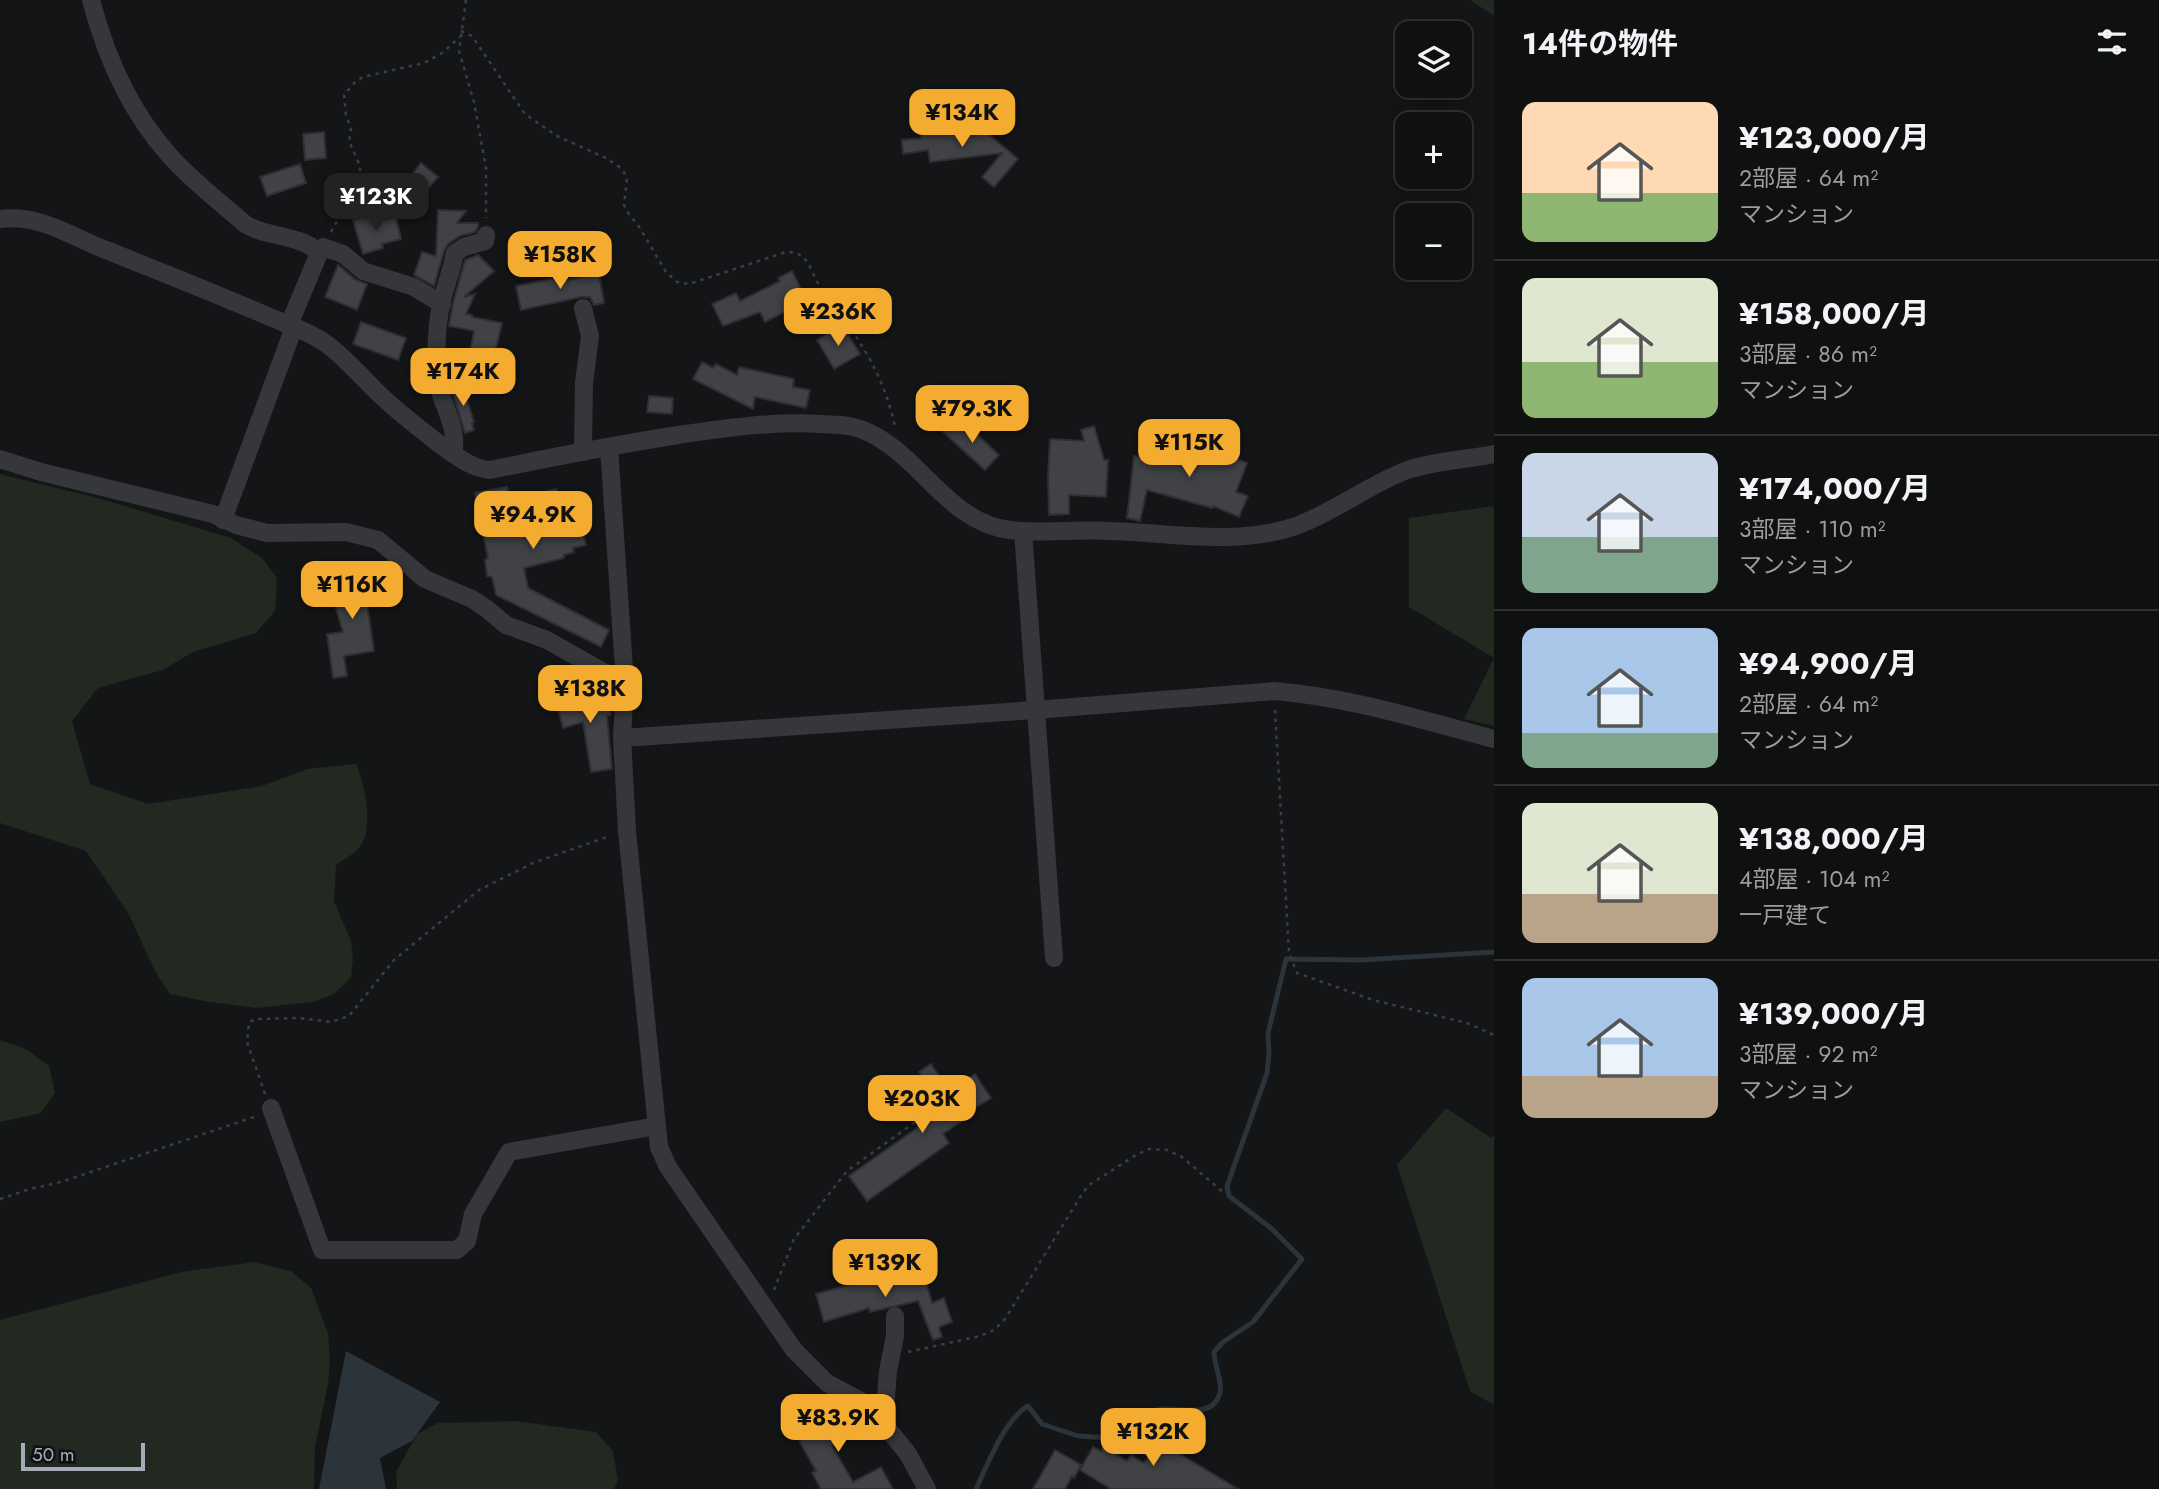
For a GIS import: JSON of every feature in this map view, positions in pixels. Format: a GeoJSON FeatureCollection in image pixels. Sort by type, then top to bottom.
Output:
{"type":"FeatureCollection","features":[{"type":"Feature","properties":{"kind":"street"},"geometry":{"type":"LineString","coordinates":[[91,0],[104,46],[120,83],[170,157],[245,224],[255,230],[312,247],[318,253],[223,520]]}},
{"type":"Feature","properties":{"kind":"street"},"geometry":{"type":"LineString","coordinates":[[0,219],[42,221],[54,225],[104,249],[292,326],[329,346],[406,419],[475,468],[490,470],[733,427],[799,423],[848,425],[877,437],[898,451],[945,496],[979,522],[994,528],[1222,536],[1267,533],[1296,526],[1407,470],[1494,454]]}},
{"type":"Feature","properties":{"kind":"street"},"geometry":{"type":"LineString","coordinates":[[453,453],[455,436],[440,397],[437,379],[442,304],[455,253],[459,249],[485,241],[486,235]]}},
{"type":"Feature","properties":{"kind":"street"},"geometry":{"type":"LineString","coordinates":[[323,247],[343,254],[363,271],[414,288],[442,304]]}},
{"type":"Feature","properties":{"kind":"street"},"geometry":{"type":"LineString","coordinates":[[583,308],[590,336],[584,383],[583,452]]}},
{"type":"Feature","properties":{"kind":"street"},"geometry":{"type":"LineString","coordinates":[[609,447],[625,684],[622,738],[627,831],[659,1147],[668,1167],[794,1350],[827,1383],[859,1400],[884,1423],[908,1454],[927,1489]]}},
{"type":"Feature","properties":{"kind":"street"},"geometry":{"type":"LineString","coordinates":[[0,459],[41,472],[213,514],[223,520],[267,533],[346,532],[378,540],[425,579],[472,599],[506,625],[547,640],[625,684]]}},
{"type":"Feature","properties":{"kind":"street"},"geometry":{"type":"LineString","coordinates":[[1023,531],[1054,958]]}},
{"type":"Feature","properties":{"kind":"street"},"geometry":{"type":"LineString","coordinates":[[622,738],[1274,691],[1379,709],[1494,739]]}},
{"type":"Feature","properties":{"kind":"street"},"geometry":{"type":"LineString","coordinates":[[271,1108],[323,1250],[457,1250],[467,1241],[473,1214],[509,1152],[657,1126]]}},
{"type":"Feature","properties":{"kind":"street"},"geometry":{"type":"LineString","coordinates":[[884,1423],[888,1371],[895,1336],[894,1316]]}},
{"type":"Feature","properties":{"kind":"path"},"geometry":{"type":"LineString","coordinates":[[466,0],[460,37],[461,62],[474,102],[486,168],[486,235]]}},
{"type":"Feature","properties":{"kind":"path"},"geometry":{"type":"LineString","coordinates":[[461,31],[472,36],[525,114],[556,136],[608,159],[622,169],[627,178],[624,205],[666,272],[677,282],[689,284],[786,252],[800,254],[806,260],[818,285],[869,354],[895,424],[898,451]]}},
{"type":"Feature","properties":{"kind":"path"},"geometry":{"type":"LineString","coordinates":[[323,247],[358,184],[360,174],[360,166],[349,141],[351,129],[343,102],[344,95],[363,77],[424,63],[442,53],[460,37]]}},
{"type":"Feature","properties":{"kind":"path"},"geometry":{"type":"LineString","coordinates":[[1274,691],[1289,953],[1297,973],[1373,1000],[1467,1023],[1494,1035]]}},
{"type":"Feature","properties":{"kind":"path"},"geometry":{"type":"LineString","coordinates":[[0,1199],[61,1182],[262,1114],[271,1108],[247,1042],[249,1022],[257,1019],[299,1018],[331,1022],[349,1016],[394,960],[480,890],[533,863],[627,831]]}},
{"type":"Feature","properties":{"kind":"path"},"geometry":{"type":"LineString","coordinates":[[766,1309],[794,1239],[836,1183],[847,1171],[947,1099]]}},
{"type":"Feature","properties":{"kind":"path"},"geometry":{"type":"LineString","coordinates":[[891,1356],[980,1336],[994,1330],[1005,1318],[1089,1185],[1136,1155],[1149,1149],[1167,1150],[1182,1157],[1224,1193]]}},
{"type":"Feature","properties":{"kind":"shaded area"},"geometry":{"type":"Polygon","coordinates":[[[1470,0],[1494,0],[1494,16],[1470,0]]]}},
{"type":"Feature","properties":{"kind":"shaded area"},"geometry":{"type":"Polygon","coordinates":[[[0,474],[98,498],[231,538],[262,558],[277,578],[275,611],[256,633],[193,652],[163,670],[98,688],[72,721],[90,784],[148,804],[262,786],[307,769],[356,764],[367,807],[366,831],[358,849],[336,865],[334,901],[351,941],[353,959],[351,978],[334,994],[313,1002],[256,1008],[170,994],[156,973],[128,913],[86,851],[0,823],[0,474]]]}},
{"type":"Feature","properties":{"kind":"shaded area"},"geometry":{"type":"Polygon","coordinates":[[[1494,506],[1494,658],[1409,607],[1409,518],[1494,506]]]}},
{"type":"Feature","properties":{"kind":"shaded area"},"geometry":{"type":"Polygon","coordinates":[[[1494,658],[1494,726],[1464,719],[1494,658]]]}},
{"type":"Feature","properties":{"kind":"shaded area"},"geometry":{"type":"Polygon","coordinates":[[[0,1040],[26,1049],[49,1066],[55,1093],[41,1113],[0,1122],[0,1040]]]}},
{"type":"Feature","properties":{"kind":"shaded area"},"geometry":{"type":"Polygon","coordinates":[[[1446,1108],[1491,1138],[1494,1135],[1494,1405],[1470,1391],[1397,1165],[1446,1108]]]}},
{"type":"Feature","properties":{"kind":"shaded area"},"geometry":{"type":"Polygon","coordinates":[[[255,1262],[291,1271],[311,1288],[328,1333],[330,1362],[315,1447],[314,1489],[0,1489],[0,1320],[181,1272],[255,1262]]]}},
{"type":"Feature","properties":{"kind":"shaded area"},"geometry":{"type":"Polygon","coordinates":[[[346,1351],[440,1402],[412,1441],[380,1458],[386,1489],[319,1489],[346,1351]]]}},
{"type":"Feature","properties":{"kind":"shaded area"},"geometry":{"type":"Polygon","coordinates":[[[516,1421],[596,1432],[613,1451],[618,1481],[614,1489],[397,1489],[396,1472],[417,1434],[438,1423],[516,1421]]]}},
{"type":"Feature","properties":{"kind":"building"},"geometry":{"type":"Polygon","coordinates":[[[932,124],[933,131],[955,128],[956,134],[985,131],[1018,159],[994,187],[982,177],[1002,153],[930,162],[928,150],[903,154],[902,140],[921,138],[920,125],[932,124]]]}},
{"type":"Feature","properties":{"kind":"building"},"geometry":{"type":"Polygon","coordinates":[[[324,132],[326,158],[305,160],[303,134],[324,132]]]}},
{"type":"Feature","properties":{"kind":"building"},"geometry":{"type":"Polygon","coordinates":[[[421,163],[438,177],[427,190],[410,177],[421,163]]]}},
{"type":"Feature","properties":{"kind":"building"},"geometry":{"type":"Polygon","coordinates":[[[300,164],[306,183],[267,196],[260,177],[300,164]]]}},
{"type":"Feature","properties":{"kind":"building"},"geometry":{"type":"Polygon","coordinates":[[[438,210],[466,211],[457,223],[478,223],[478,227],[475,232],[460,236],[448,244],[434,286],[414,275],[422,252],[436,256],[438,210]]]}},
{"type":"Feature","properties":{"kind":"building"},"geometry":{"type":"Polygon","coordinates":[[[373,214],[375,222],[396,217],[401,239],[382,244],[383,248],[363,254],[353,220],[373,214]]]}},
{"type":"Feature","properties":{"kind":"building"},"geometry":{"type":"Polygon","coordinates":[[[478,255],[494,271],[464,297],[475,294],[466,314],[502,323],[494,357],[470,352],[474,331],[449,326],[465,260],[478,255]]]}},
{"type":"Feature","properties":{"kind":"building"},"geometry":{"type":"Polygon","coordinates":[[[338,265],[356,280],[367,284],[357,310],[325,297],[338,265]]]}},
{"type":"Feature","properties":{"kind":"building"},"geometry":{"type":"Polygon","coordinates":[[[792,271],[807,301],[765,322],[760,312],[723,326],[712,304],[736,293],[740,301],[780,281],[778,278],[792,271]]]}},
{"type":"Feature","properties":{"kind":"building"},"geometry":{"type":"Polygon","coordinates":[[[599,274],[604,303],[594,305],[590,297],[581,297],[521,310],[516,286],[555,278],[556,282],[599,274]]]}},
{"type":"Feature","properties":{"kind":"building"},"geometry":{"type":"Polygon","coordinates":[[[361,322],[406,338],[398,360],[353,344],[361,322]]]}},
{"type":"Feature","properties":{"kind":"building"},"geometry":{"type":"Polygon","coordinates":[[[838,327],[841,333],[845,330],[860,354],[834,369],[817,340],[838,327]]]}},
{"type":"Feature","properties":{"kind":"building"},"geometry":{"type":"Polygon","coordinates":[[[702,362],[713,368],[716,364],[737,375],[739,367],[794,379],[793,387],[810,390],[806,408],[755,397],[753,409],[693,379],[702,362]]]}},
{"type":"Feature","properties":{"kind":"building"},"geometry":{"type":"Polygon","coordinates":[[[462,384],[474,422],[474,430],[465,433],[451,388],[462,384]]]}},
{"type":"Feature","properties":{"kind":"building"},"geometry":{"type":"Polygon","coordinates":[[[649,396],[673,398],[672,414],[647,412],[649,396]]]}},
{"type":"Feature","properties":{"kind":"building"},"geometry":{"type":"Polygon","coordinates":[[[955,421],[966,432],[970,428],[999,455],[985,470],[943,432],[955,421]]]}},
{"type":"Feature","properties":{"kind":"building"},"geometry":{"type":"Polygon","coordinates":[[[1094,426],[1104,460],[1108,460],[1106,497],[1069,495],[1069,514],[1049,515],[1050,439],[1084,441],[1081,430],[1094,426]]]}},
{"type":"Feature","properties":{"kind":"building"},"geometry":{"type":"Polygon","coordinates":[[[1189,438],[1247,463],[1236,492],[1248,496],[1239,517],[1213,506],[1212,508],[1147,490],[1140,521],[1127,518],[1134,456],[1171,460],[1176,449],[1184,452],[1189,438]]]}},
{"type":"Feature","properties":{"kind":"building"},"geometry":{"type":"Polygon","coordinates":[[[507,487],[510,501],[556,489],[560,500],[574,496],[586,545],[573,548],[574,552],[564,555],[564,558],[524,568],[528,588],[609,630],[601,647],[496,595],[492,577],[487,576],[485,560],[488,558],[475,493],[507,487]]]}},
{"type":"Feature","properties":{"kind":"building"},"geometry":{"type":"Polygon","coordinates":[[[362,570],[365,579],[374,576],[381,600],[367,604],[374,651],[344,656],[347,676],[333,678],[327,634],[343,632],[330,589],[351,583],[349,574],[362,570]]]}},
{"type":"Feature","properties":{"kind":"building"},"geometry":{"type":"Polygon","coordinates":[[[604,688],[611,715],[607,716],[612,769],[591,772],[583,722],[563,728],[556,701],[604,688]]]}},
{"type":"Feature","properties":{"kind":"building"},"geometry":{"type":"Polygon","coordinates":[[[931,1064],[949,1090],[975,1074],[991,1098],[964,1115],[966,1118],[943,1134],[949,1143],[867,1201],[849,1176],[944,1109],[919,1072],[931,1064]]]}},
{"type":"Feature","properties":{"kind":"building"},"geometry":{"type":"Polygon","coordinates":[[[923,1271],[932,1303],[944,1298],[952,1322],[939,1327],[942,1337],[933,1340],[918,1301],[870,1312],[869,1308],[824,1322],[816,1294],[889,1274],[891,1280],[923,1271]]]}},
{"type":"Feature","properties":{"kind":"building"},"geometry":{"type":"Polygon","coordinates":[[[851,1408],[871,1426],[832,1446],[853,1482],[881,1467],[893,1489],[821,1489],[812,1473],[816,1471],[797,1437],[851,1408]]]}},
{"type":"Feature","properties":{"kind":"building"},"geometry":{"type":"Polygon","coordinates":[[[1170,1422],[1191,1435],[1180,1454],[1238,1489],[1111,1489],[1080,1470],[1093,1447],[1101,1451],[1103,1447],[1127,1461],[1131,1455],[1144,1463],[1170,1422]]]}},
{"type":"Feature","properties":{"kind":"building"},"geometry":{"type":"Polygon","coordinates":[[[1055,1450],[1081,1465],[1074,1478],[1072,1476],[1065,1489],[1033,1489],[1055,1450]]]}},
{"type":"Feature","properties":{"kind":"waterway"},"geometry":{"type":"LineString","coordinates":[[976,1489],[1004,1432],[1011,1421],[1028,1406],[1042,1424],[1078,1436],[1127,1439],[1154,1411],[1199,1410],[1214,1404],[1220,1391],[1214,1352],[1223,1342],[1253,1322],[1302,1259],[1272,1229],[1229,1196],[1227,1186],[1267,1073],[1268,1033],[1286,959],[1361,960],[1494,952]]}}]}
